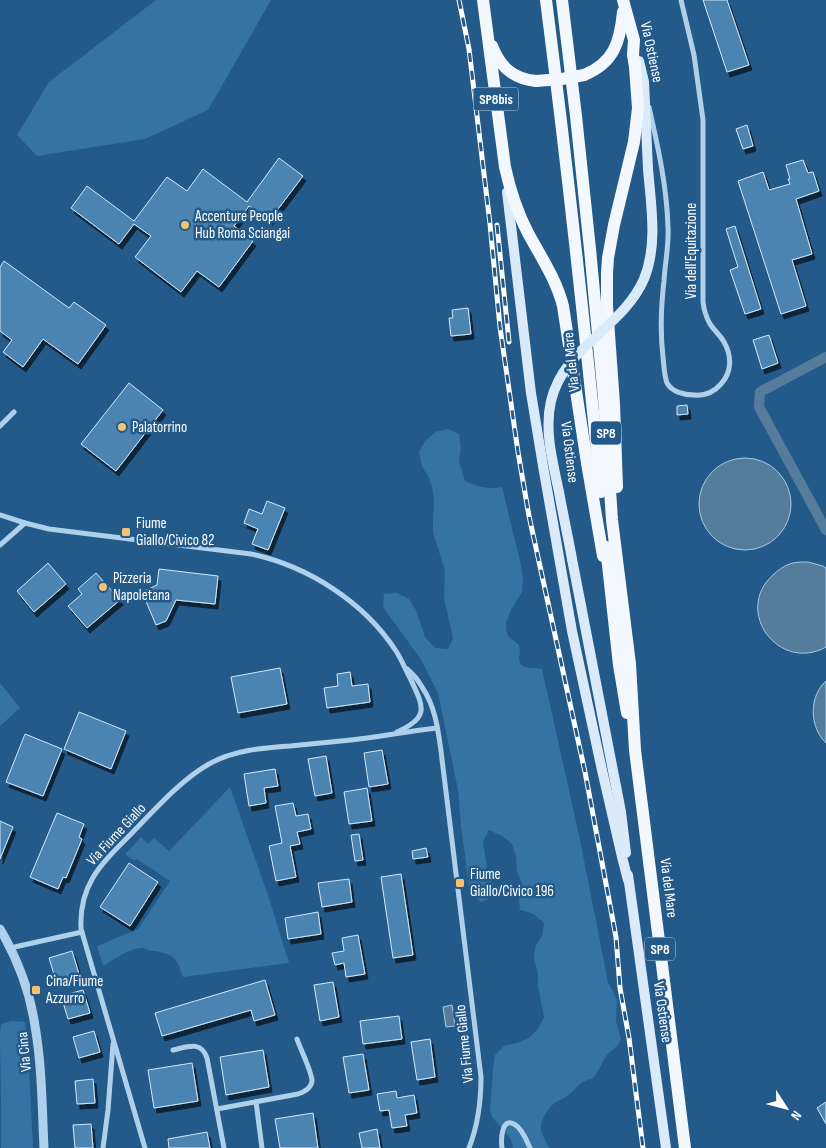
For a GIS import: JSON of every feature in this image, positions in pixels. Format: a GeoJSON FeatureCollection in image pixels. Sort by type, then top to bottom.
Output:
{"type":"FeatureCollection","features":[{"type":"Feature","properties":{"kind":"main road","name":"Via Ostiense"},"geometry":{"type":"LineString","coordinates":[[484,0],[531,393],[574,640],[628,880]]}},
{"type":"Feature","properties":{"kind":"main road","name":"Via del Mare"},"geometry":{"type":"LineString","coordinates":[[546,0],[576,255],[612,605],[624,696],[635,750]]}},
{"type":"Feature","properties":{"kind":"main road","name":"Via del Mare"},"geometry":{"type":"LineString","coordinates":[[562,0],[591,258],[604,398],[612,520],[630,664],[635,750],[685,1148]]}},
{"type":"Feature","properties":{"kind":"main road","name":"Via Ostiense"},"geometry":{"type":"LineString","coordinates":[[623,2],[644,82],[652,240],[649,260],[644,278],[636,294],[624,310],[577,354],[565,369],[555,388],[550,407],[549,428],[550,448],[621,812],[628,880],[666,1148]]}},
{"type":"Feature","properties":{"kind":"main road"},"geometry":{"type":"LineString","coordinates":[[487,32],[498,59],[507,70],[522,79],[536,82],[584,75],[598,68],[613,51],[621,29],[623,2]]}},
{"type":"Feature","properties":{"kind":"main road"},"geometry":{"type":"LineString","coordinates":[[620,584],[615,422],[607,280],[612,234],[633,150],[637,124],[634,40]]}},
{"type":"Feature","properties":{"kind":"main road"},"geometry":{"type":"LineString","coordinates":[[504,167],[517,208],[553,278],[563,306],[586,456],[612,605]]}},
{"type":"Feature","properties":{"kind":"street","name":"Via dell'Equitazione"},"geometry":{"type":"LineString","coordinates":[[644,82],[667,201],[668,237],[662,304],[663,352],[667,383],[675,390],[689,395],[704,394],[714,390],[726,378],[730,362],[726,347],[705,313],[703,302],[703,120],[695,63],[681,0]]}},
{"type":"Feature","properties":{"kind":"street"},"geometry":{"type":"LineString","coordinates":[[0,426],[14,412]]}},
{"type":"Feature","properties":{"kind":"street","name":"Via Fiume Giallo"},"geometry":{"type":"LineString","coordinates":[[0,515],[49,529],[251,554],[283,564],[318,580],[355,606],[386,638],[420,683],[432,706],[442,758],[481,1072],[479,1110],[470,1148]]}},
{"type":"Feature","properties":{"kind":"street"},"geometry":{"type":"LineString","coordinates":[[0,545],[25,523]]}},
{"type":"Feature","properties":{"kind":"street","name":"Via Fiume Giallo"},"geometry":{"type":"LineString","coordinates":[[390,735],[411,725],[422,710],[419,696],[404,664]]}},
{"type":"Feature","properties":{"kind":"street","name":"Via Fiume Giallo"},"geometry":{"type":"LineString","coordinates":[[145,1148],[82,932],[83,903],[87,890],[97,871],[190,776],[219,758],[242,751],[437,728]]}},
{"type":"Feature","properties":{"kind":"street","name":"Via Cina"},"geometry":{"type":"LineString","coordinates":[[0,929],[10,948],[25,987],[35,1026],[40,1064],[44,1148]]}},
{"type":"Feature","properties":{"kind":"street"},"geometry":{"type":"LineString","coordinates":[[10,948],[82,932]]}},
{"type":"Feature","properties":{"kind":"street"},"geometry":{"type":"LineString","coordinates":[[103,1148],[108,1110],[113,1038]]}},
{"type":"Feature","properties":{"kind":"street"},"geometry":{"type":"LineString","coordinates":[[217,1109],[300,1093],[310,1087],[312,1082],[311,1076],[297,1039]]}},
{"type":"Feature","properties":{"kind":"street"},"geometry":{"type":"LineString","coordinates":[[173,1050],[193,1046],[200,1047],[205,1052],[224,1148]]}},
{"type":"Feature","properties":{"kind":"street"},"geometry":{"type":"LineString","coordinates":[[256,1102],[262,1148]]}},
{"type":"Feature","properties":{"kind":"street"},"geometry":{"type":"LineString","coordinates":[[502,1148],[502,1132],[508,1124],[512,1123],[521,1131],[530,1148]]}},
{"type":"Feature","properties":{"kind":"shaded area"},"geometry":{"type":"Polygon","coordinates":[[[156,0],[271,0],[208,110],[145,139],[37,156],[17,135],[49,82],[156,0]]]}},
{"type":"Feature","properties":{"kind":"shaded area"},"geometry":{"type":"Polygon","coordinates":[[[448,429],[459,434],[461,448],[459,461],[465,481],[484,487],[502,487],[523,578],[522,592],[511,610],[506,622],[506,629],[508,636],[519,645],[521,665],[542,669],[579,835],[608,982],[617,1000],[616,1021],[621,1040],[607,1055],[592,1079],[581,1083],[570,1094],[549,1108],[542,1120],[541,1129],[549,1148],[513,1148],[511,1139],[492,1117],[490,1108],[495,1055],[504,1046],[529,1038],[538,1029],[544,1017],[538,986],[538,973],[534,959],[535,947],[542,936],[544,923],[534,914],[520,910],[519,897],[522,884],[517,871],[516,857],[512,844],[502,836],[489,830],[483,842],[487,869],[492,883],[493,897],[481,902],[470,893],[458,790],[438,693],[422,661],[383,607],[384,594],[397,593],[409,599],[416,610],[425,637],[435,648],[448,649],[453,638],[444,598],[445,571],[433,532],[433,491],[429,478],[422,466],[419,452],[425,441],[435,432],[448,429]]]}},
{"type":"Feature","properties":{"kind":"shaded area"},"geometry":{"type":"Polygon","coordinates":[[[745,458],[762,462],[777,472],[787,487],[791,504],[787,521],[777,536],[762,546],[745,550],[728,546],[713,536],[703,521],[699,504],[703,487],[713,472],[728,462],[745,458]]]}},
{"type":"Feature","properties":{"kind":"shaded area"},"geometry":{"type":"Polygon","coordinates":[[[796,562],[808,562],[826,568],[826,647],[809,653],[792,652],[778,645],[767,634],[760,620],[758,605],[762,589],[775,573],[796,562]]]}},
{"type":"Feature","properties":{"kind":"shaded area"},"geometry":{"type":"Polygon","coordinates":[[[826,681],[826,743],[816,729],[813,712],[816,695],[826,681]]]}},
{"type":"Feature","properties":{"kind":"shaded area"},"geometry":{"type":"Polygon","coordinates":[[[0,683],[20,708],[0,726],[0,683]]]}},
{"type":"Feature","properties":{"kind":"shaded area"},"geometry":{"type":"Polygon","coordinates":[[[230,787],[268,895],[289,963],[183,977],[179,965],[174,958],[161,952],[138,948],[117,957],[103,966],[97,946],[138,929],[170,881],[137,859],[133,860],[125,854],[141,837],[148,844],[154,838],[169,851],[230,787]]]}},
{"type":"Feature","properties":{"kind":"shaded area"},"geometry":{"type":"Polygon","coordinates":[[[452,1005],[455,1026],[446,1027],[443,1007],[452,1005]]]}},
{"type":"Feature","properties":{"kind":"shaded area"},"geometry":{"type":"Polygon","coordinates":[[[12,1021],[25,1022],[33,1148],[1,1148],[0,1032],[1,1024],[12,1021]]]}},
{"type":"Feature","properties":{"kind":"building"},"geometry":{"type":"Polygon","coordinates":[[[703,0],[727,0],[749,65],[727,72],[703,0]]]}},
{"type":"Feature","properties":{"kind":"building"},"geometry":{"type":"Polygon","coordinates":[[[747,125],[753,146],[743,149],[736,129],[747,125]]]}},
{"type":"Feature","properties":{"kind":"building","name":"Accenture People Hub Roma Sciangai"},"geometry":{"type":"Polygon","coordinates":[[[279,158],[303,176],[269,221],[249,206],[234,226],[253,241],[219,287],[197,271],[181,292],[135,257],[151,236],[134,224],[119,244],[71,208],[87,186],[134,221],[167,177],[187,191],[203,169],[247,202],[279,158]]]}},
{"type":"Feature","properties":{"kind":"building"},"geometry":{"type":"Polygon","coordinates":[[[803,160],[808,173],[813,172],[819,191],[796,199],[812,254],[792,260],[806,306],[781,314],[738,181],[763,172],[769,190],[790,184],[786,165],[803,160]]]}},
{"type":"Feature","properties":{"kind":"building"},"geometry":{"type":"Polygon","coordinates":[[[735,226],[761,309],[745,314],[730,270],[738,267],[726,229],[735,226]]]}},
{"type":"Feature","properties":{"kind":"building"},"geometry":{"type":"Polygon","coordinates":[[[4,261],[69,308],[74,302],[106,325],[78,364],[43,339],[23,367],[3,352],[12,340],[0,331],[0,267],[4,261]]]}},
{"type":"Feature","properties":{"kind":"building"},"geometry":{"type":"Polygon","coordinates":[[[468,308],[471,334],[451,336],[449,318],[453,318],[452,310],[468,308]]]}},
{"type":"Feature","properties":{"kind":"building"},"geometry":{"type":"Polygon","coordinates":[[[769,335],[778,363],[762,369],[753,340],[769,335]]]}},
{"type":"Feature","properties":{"kind":"building","name":"Palatorrino"},"geometry":{"type":"Polygon","coordinates":[[[129,383],[163,410],[116,471],[81,444],[129,383]]]}},
{"type":"Feature","properties":{"kind":"building"},"geometry":{"type":"Polygon","coordinates":[[[687,405],[688,414],[677,415],[677,406],[687,405]]]}},
{"type":"Feature","properties":{"kind":"building"},"geometry":{"type":"Polygon","coordinates":[[[267,501],[285,508],[268,550],[252,544],[258,529],[244,523],[249,509],[262,514],[267,501]]]}},
{"type":"Feature","properties":{"kind":"building"},"geometry":{"type":"Polygon","coordinates":[[[48,563],[66,584],[34,612],[17,591],[48,563]]]}},
{"type":"Feature","properties":{"kind":"building"},"geometry":{"type":"Polygon","coordinates":[[[159,569],[218,576],[215,604],[176,600],[166,621],[156,625],[142,592],[157,585],[159,569]]]}},
{"type":"Feature","properties":{"kind":"building"},"geometry":{"type":"Polygon","coordinates":[[[96,573],[120,600],[87,628],[68,606],[82,594],[78,589],[96,573]]]}},
{"type":"Feature","properties":{"kind":"building"},"geometry":{"type":"Polygon","coordinates":[[[280,668],[287,704],[238,713],[231,677],[280,668]]]}},
{"type":"Feature","properties":{"kind":"building"},"geometry":{"type":"Polygon","coordinates":[[[350,672],[352,686],[368,684],[370,702],[327,708],[324,688],[338,686],[337,674],[350,672]]]}},
{"type":"Feature","properties":{"kind":"building"},"geometry":{"type":"Polygon","coordinates":[[[79,712],[126,731],[111,769],[64,749],[79,712]]]}},
{"type":"Feature","properties":{"kind":"building"},"geometry":{"type":"Polygon","coordinates":[[[25,734],[62,749],[43,796],[6,782],[25,734]]]}},
{"type":"Feature","properties":{"kind":"building"},"geometry":{"type":"Polygon","coordinates":[[[382,750],[388,784],[369,787],[364,753],[382,750]]]}},
{"type":"Feature","properties":{"kind":"building"},"geometry":{"type":"Polygon","coordinates":[[[326,756],[332,793],[315,796],[308,759],[326,756]]]}},
{"type":"Feature","properties":{"kind":"building"},"geometry":{"type":"Polygon","coordinates":[[[275,769],[278,786],[264,788],[266,803],[249,806],[244,774],[275,769]]]}},
{"type":"Feature","properties":{"kind":"building"},"geometry":{"type":"Polygon","coordinates":[[[367,788],[372,821],[349,824],[344,792],[367,788]]]}},
{"type":"Feature","properties":{"kind":"building"},"geometry":{"type":"Polygon","coordinates":[[[293,803],[296,816],[308,814],[311,829],[297,832],[300,844],[290,846],[296,877],[276,881],[269,846],[282,843],[275,806],[293,803]]]}},
{"type":"Feature","properties":{"kind":"building"},"geometry":{"type":"Polygon","coordinates":[[[57,813],[84,824],[79,837],[82,839],[66,878],[63,877],[58,889],[30,877],[57,813]]]}},
{"type":"Feature","properties":{"kind":"building"},"geometry":{"type":"Polygon","coordinates":[[[0,821],[13,827],[0,859],[0,821]]]}},
{"type":"Feature","properties":{"kind":"building"},"geometry":{"type":"Polygon","coordinates":[[[359,834],[363,860],[355,861],[351,835],[359,834]]]}},
{"type":"Feature","properties":{"kind":"building"},"geometry":{"type":"Polygon","coordinates":[[[426,848],[428,857],[413,859],[412,851],[426,848]]]}},
{"type":"Feature","properties":{"kind":"building"},"geometry":{"type":"Polygon","coordinates":[[[129,863],[158,882],[130,926],[100,907],[129,863]]]}},
{"type":"Feature","properties":{"kind":"building"},"geometry":{"type":"Polygon","coordinates":[[[401,874],[413,955],[393,958],[381,877],[401,874]]]}},
{"type":"Feature","properties":{"kind":"building"},"geometry":{"type":"Polygon","coordinates":[[[349,879],[352,902],[322,907],[318,883],[349,879]]]}},
{"type":"Feature","properties":{"kind":"building"},"geometry":{"type":"Polygon","coordinates":[[[318,912],[321,934],[288,939],[285,918],[318,912]]]}},
{"type":"Feature","properties":{"kind":"building"},"geometry":{"type":"Polygon","coordinates":[[[358,935],[365,974],[346,977],[344,963],[335,965],[332,953],[344,951],[342,938],[358,935]]]}},
{"type":"Feature","properties":{"kind":"building"},"geometry":{"type":"Polygon","coordinates":[[[72,951],[79,974],[56,981],[49,958],[72,951]]]}},
{"type":"Feature","properties":{"kind":"building"},"geometry":{"type":"Polygon","coordinates":[[[265,980],[275,1015],[254,1021],[251,1010],[162,1036],[155,1013],[265,980]]]}},
{"type":"Feature","properties":{"kind":"building"},"geometry":{"type":"Polygon","coordinates":[[[333,982],[339,1017],[320,1021],[314,985],[333,982]]]}},
{"type":"Feature","properties":{"kind":"building"},"geometry":{"type":"Polygon","coordinates":[[[83,990],[90,1013],[68,1019],[61,996],[83,990]]]}},
{"type":"Feature","properties":{"kind":"building"},"geometry":{"type":"Polygon","coordinates":[[[399,1016],[402,1039],[363,1044],[360,1021],[399,1016]]]}},
{"type":"Feature","properties":{"kind":"building"},"geometry":{"type":"Polygon","coordinates":[[[94,1031],[100,1052],[79,1058],[73,1037],[94,1031]]]}},
{"type":"Feature","properties":{"kind":"building"},"geometry":{"type":"Polygon","coordinates":[[[430,1039],[435,1077],[417,1080],[411,1042],[430,1039]]]}},
{"type":"Feature","properties":{"kind":"building"},"geometry":{"type":"Polygon","coordinates":[[[263,1050],[269,1087],[226,1095],[220,1057],[263,1050]]]}},
{"type":"Feature","properties":{"kind":"building"},"geometry":{"type":"Polygon","coordinates":[[[363,1054],[369,1090],[349,1093],[343,1057],[363,1054]]]}},
{"type":"Feature","properties":{"kind":"building"},"geometry":{"type":"Polygon","coordinates":[[[192,1063],[198,1101],[154,1108],[148,1070],[192,1063]]]}},
{"type":"Feature","properties":{"kind":"building"},"geometry":{"type":"Polygon","coordinates":[[[93,1079],[95,1103],[77,1104],[75,1081],[93,1079]]]}},
{"type":"Feature","properties":{"kind":"building"},"geometry":{"type":"Polygon","coordinates":[[[396,1091],[397,1098],[414,1095],[417,1113],[405,1115],[407,1126],[392,1128],[389,1110],[380,1111],[377,1094],[396,1091]]]}},
{"type":"Feature","properties":{"kind":"building"},"geometry":{"type":"Polygon","coordinates":[[[826,1102],[826,1124],[817,1108],[826,1102]]]}},
{"type":"Feature","properties":{"kind":"building"},"geometry":{"type":"Polygon","coordinates":[[[313,1113],[318,1148],[280,1148],[275,1119],[313,1113]]]}},
{"type":"Feature","properties":{"kind":"building"},"geometry":{"type":"Polygon","coordinates":[[[91,1124],[93,1148],[75,1148],[73,1125],[91,1124]]]}},
{"type":"Feature","properties":{"kind":"building"},"geometry":{"type":"Polygon","coordinates":[[[377,1129],[380,1148],[362,1148],[359,1133],[377,1129]]]}},
{"type":"Feature","properties":{"kind":"building"},"geometry":{"type":"Polygon","coordinates":[[[207,1132],[210,1148],[169,1148],[168,1139],[207,1132]]]}},
{"type":"Feature","properties":{"kind":"waterway"},"geometry":{"type":"LineString","coordinates":[[826,357],[760,392],[759,407],[826,530]]}},
{"type":"Feature","properties":{"kind":"railway"},"geometry":{"type":"LineString","coordinates":[[459,0],[469,49],[500,327],[518,452],[529,516],[585,772],[616,937],[620,988],[629,1038],[643,1148]]}},
{"type":"Feature","properties":{"kind":"railway"},"geometry":{"type":"LineString","coordinates":[[497,225],[509,342]]}},
{"type":"Feature","properties":{"kind":"place","name":"Accenture People Hub Roma Sciangai"},"geometry":{"type":"Point","coordinates":[185,225]}},
{"type":"Feature","properties":{"kind":"place","name":"Palatorrino"},"geometry":{"type":"Point","coordinates":[122,427]}},
{"type":"Feature","properties":{"kind":"place","name":"Fiume Giallo/Civico 82"},"geometry":{"type":"Point","coordinates":[126,532]}},
{"type":"Feature","properties":{"kind":"place","name":"Pizzeria Napoletana"},"geometry":{"type":"Point","coordinates":[103,587]}},
{"type":"Feature","properties":{"kind":"place","name":"Fiume Giallo/Civico 196"},"geometry":{"type":"Point","coordinates":[460,883]}},
{"type":"Feature","properties":{"kind":"place","name":"Cina/Fiume Azzurro"},"geometry":{"type":"Point","coordinates":[36,990]}}]}
